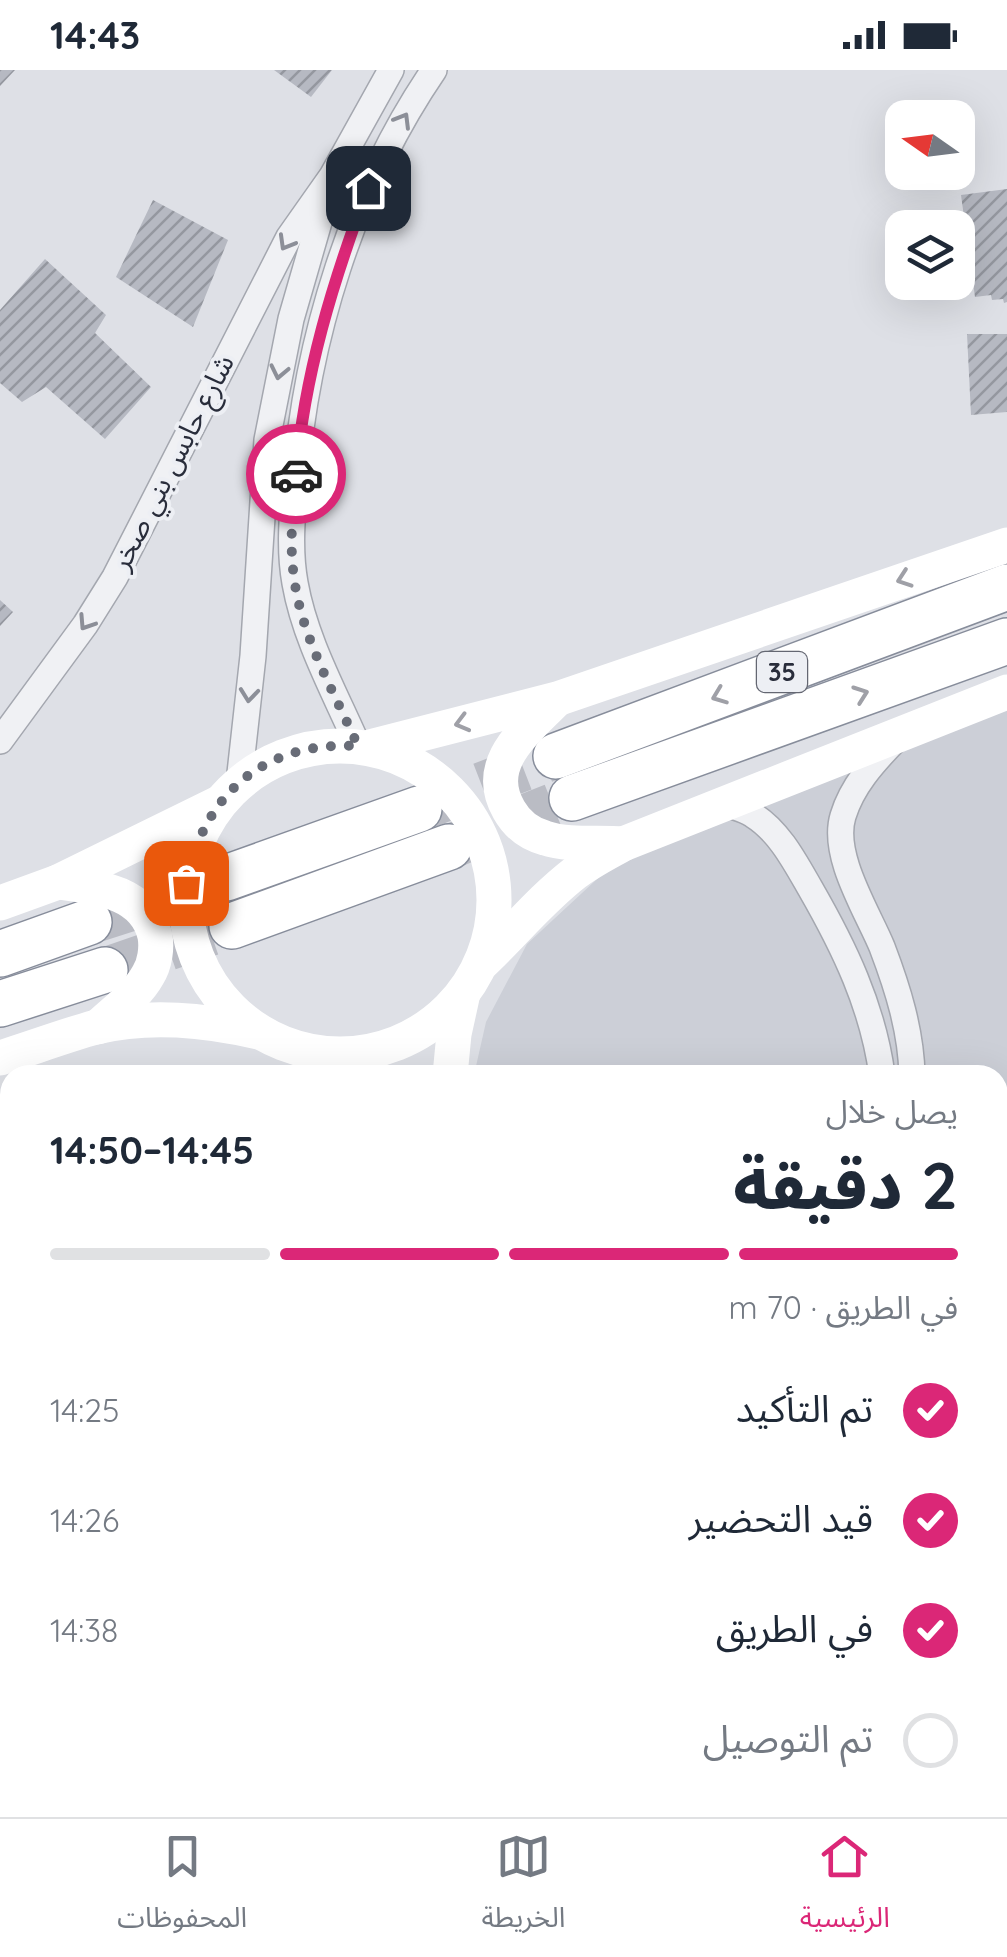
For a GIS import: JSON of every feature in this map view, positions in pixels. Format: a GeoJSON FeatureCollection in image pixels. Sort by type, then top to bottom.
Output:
{"type":"FeatureCollection","features":[{"type":"Feature","properties":{"kind":"highway","name":"35"},"geometry":{"type":"LineString","coordinates":[[556,756],[1004,555]]}},
{"type":"Feature","properties":{"kind":"highway","name":"35"},"geometry":{"type":"LineString","coordinates":[[572,798],[1007,642]]}},
{"type":"Feature","properties":{"kind":"highway"},"geometry":{"type":"LineString","coordinates":[[226,878],[419,809]]}},
{"type":"Feature","properties":{"kind":"highway"},"geometry":{"type":"LineString","coordinates":[[232,926],[449,847]]}},
{"type":"Feature","properties":{"kind":"highway"},"geometry":{"type":"LineString","coordinates":[[0,954],[89,922]]}},
{"type":"Feature","properties":{"kind":"highway"},"geometry":{"type":"LineString","coordinates":[[0,1004],[106,970]]}},
{"type":"Feature","properties":{"kind":"main road"},"geometry":{"type":"LineString","coordinates":[[364,746],[557,699],[1004,555]]}},
{"type":"Feature","properties":{"kind":"main road"},"geometry":{"type":"LineString","coordinates":[[0,1058],[98,1027],[147,1020],[220,1024],[302,1050],[328,1054],[379,1050],[403,1041],[446,1013],[535,909],[576,872],[623,844],[1007,692]]}},
{"type":"Feature","properties":{"kind":"main road"},"geometry":{"type":"LineString","coordinates":[[557,699],[506,756],[500,776],[503,798],[520,824],[546,839],[623,844]]}},
{"type":"Feature","properties":{"kind":"main road"},"geometry":{"type":"LineString","coordinates":[[0,904],[130,848],[230,792],[256,770],[295,751],[337,744],[364,746],[402,758],[433,775],[458,799],[478,828],[490,861],[492,931],[454,1034],[451,1065]]}},
{"type":"Feature","properties":{"kind":"main road"},"geometry":{"type":"LineString","coordinates":[[230,792],[204,827],[192,854],[186,883],[191,942],[217,994],[236,1016],[269,1037],[296,1065]]}},
{"type":"Feature","properties":{"kind":"main road"},"geometry":{"type":"LineString","coordinates":[[58,882],[100,889],[132,900],[155,934],[156,948],[149,974],[98,1027]]}},
{"type":"Feature","properties":{"kind":"street","name":"شارع حابس بني صخر"},"geometry":{"type":"LineString","coordinates":[[0,741],[85,625],[115,576],[289,237],[332,176],[391,70]]}},
{"type":"Feature","properties":{"kind":"street"},"geometry":{"type":"LineString","coordinates":[[364,746],[313,644],[297,596],[291,549],[296,462],[312,370],[340,263],[368,188],[393,136],[434,70]]}},
{"type":"Feature","properties":{"kind":"street","name":"شارع حابس بني صخر"},"geometry":{"type":"LineString","coordinates":[[230,792],[254,656],[267,440],[291,319],[332,176]]}},
{"type":"Feature","properties":{"kind":"street"},"geometry":{"type":"LineString","coordinates":[[902,734],[870,766],[854,789],[842,819],[840,846],[902,1004],[911,1065]]}},
{"type":"Feature","properties":{"kind":"street"},"geometry":{"type":"LineString","coordinates":[[724,803],[753,815],[777,837],[796,865],[836,933],[855,976],[870,1018],[880,1065]]}},
{"type":"Feature","properties":{"kind":"shaded area"},"geometry":{"type":"Polygon","coordinates":[[[1007,701],[1007,1065],[476,1065],[486,1022],[527,944],[609,868],[1007,701]]]}},
{"type":"Feature","properties":{"kind":"building"},"geometry":{"type":"Polygon","coordinates":[[[0,70],[15,70],[0,86],[0,70]]]}},
{"type":"Feature","properties":{"kind":"building"},"geometry":{"type":"Polygon","coordinates":[[[274,70],[332,70],[311,97],[274,70]]]}},
{"type":"Feature","properties":{"kind":"building"},"geometry":{"type":"Polygon","coordinates":[[[1007,189],[1007,302],[992,300],[991,295],[975,297],[975,210],[963,210],[961,195],[1007,189]]]}},
{"type":"Feature","properties":{"kind":"building"},"geometry":{"type":"Polygon","coordinates":[[[153,200],[228,240],[193,327],[116,277],[153,200]]]}},
{"type":"Feature","properties":{"kind":"building"},"geometry":{"type":"Polygon","coordinates":[[[45,259],[106,315],[95,333],[151,387],[105,439],[46,387],[22,402],[0,383],[0,310],[45,259]]]}},
{"type":"Feature","properties":{"kind":"building"},"geometry":{"type":"Polygon","coordinates":[[[967,334],[1007,334],[1007,412],[971,415],[967,334]]]}},
{"type":"Feature","properties":{"kind":"building"},"geometry":{"type":"Polygon","coordinates":[[[0,600],[13,612],[0,626],[0,600]]]}},
{"type":"Feature","properties":{"kind":"tunnel"},"geometry":{"type":"LineString","coordinates":[[419,809],[556,756]]}},
{"type":"Feature","properties":{"kind":"tunnel"},"geometry":{"type":"LineString","coordinates":[[449,847],[572,798]]}},
{"type":"Feature","properties":{"kind":"tunnel"},"geometry":{"type":"LineString","coordinates":[[89,922],[226,878]]}},
{"type":"Feature","properties":{"kind":"tunnel"},"geometry":{"type":"LineString","coordinates":[[105,970],[232,926]]}},
{"type":"Feature","properties":{"kind":"way so far"},"geometry":{"type":"LineString","coordinates":[[186,883],[192,854],[204,827],[239,782],[295,751],[337,744],[358,746],[301,612],[291,549],[296,474]]}},
{"type":"Feature","properties":{"kind":"route"},"geometry":{"type":"LineString","coordinates":[[296,474],[302,418],[326,310],[368,188]]}}]}
